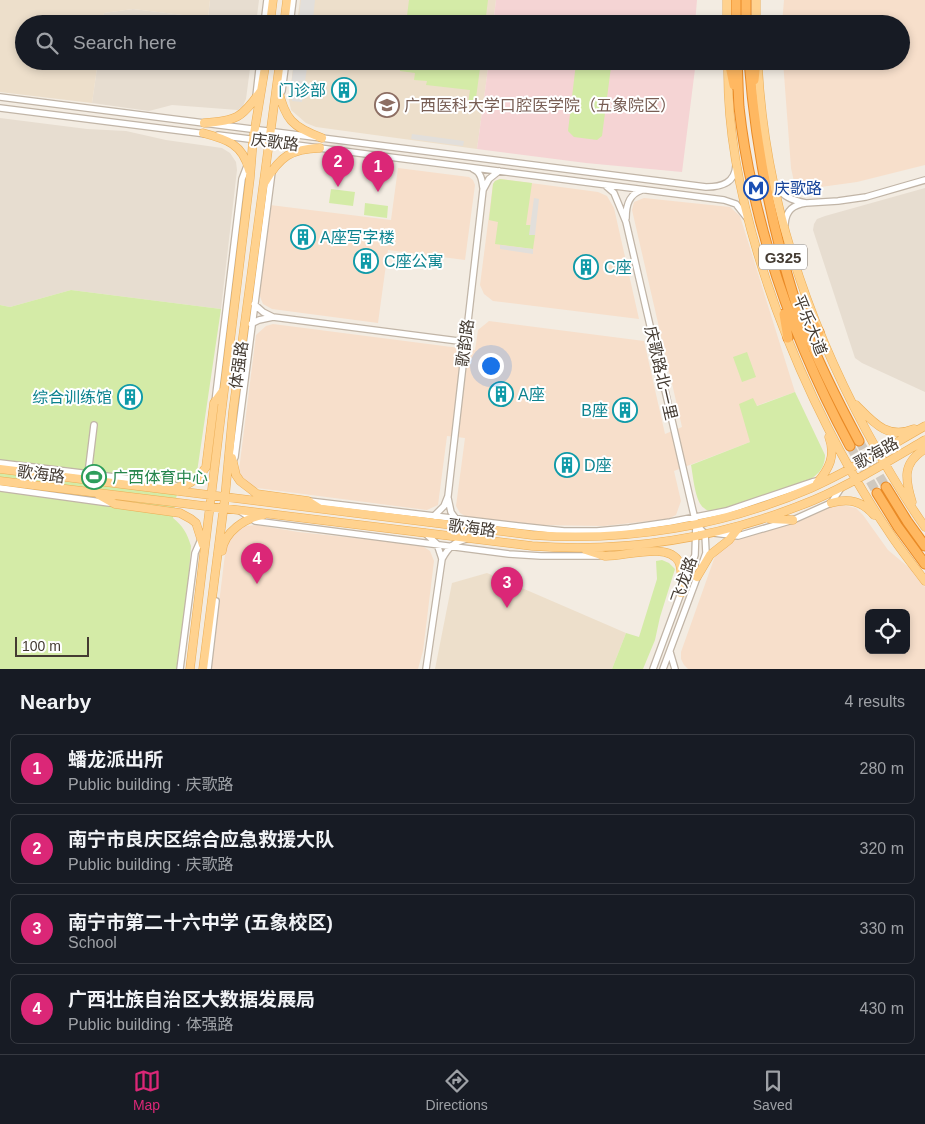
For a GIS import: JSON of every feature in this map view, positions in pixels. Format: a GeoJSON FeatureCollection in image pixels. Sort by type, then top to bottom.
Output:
{"type":"FeatureCollection","features":[{"type":"Feature","properties":{"kind":"highway"},"geometry":{"type":"LineString","coordinates":[[736,0],[736,15]]}},
{"type":"Feature","properties":{"kind":"highway"},"geometry":{"type":"LineString","coordinates":[[746,0],[746,15]]}},
{"type":"Feature","properties":{"kind":"highway"},"geometry":{"type":"LineString","coordinates":[[730,70],[740,108]]}},
{"type":"Feature","properties":{"kind":"highway","name":"平乐大道"},"geometry":{"type":"LineString","coordinates":[[738,70],[740,108],[748,167],[761,227],[792,324],[829,407],[850,446]]}},
{"type":"Feature","properties":{"kind":"highway","name":"平乐大道"},"geometry":{"type":"LineString","coordinates":[[750,70],[752,106],[767,194],[792,291],[802,321],[839,404],[859,441]]}},
{"type":"Feature","properties":{"kind":"highway"},"geometry":{"type":"LineString","coordinates":[[752,106],[756,70]]}},
{"type":"Feature","properties":{"kind":"highway"},"geometry":{"type":"LineString","coordinates":[[780,291],[788,338]]}},
{"type":"Feature","properties":{"kind":"highway"},"geometry":{"type":"LineString","coordinates":[[792,291],[819,332]]}},
{"type":"Feature","properties":{"kind":"highway"},"geometry":{"type":"LineString","coordinates":[[886,487],[925,546]]}},
{"type":"Feature","properties":{"kind":"highway"},"geometry":{"type":"LineString","coordinates":[[877,493],[898,527],[925,564]]}},
{"type":"Feature","properties":{"kind":"main road"},"geometry":{"type":"LineString","coordinates":[[271,15],[273,0]]}},
{"type":"Feature","properties":{"kind":"main road"},"geometry":{"type":"LineString","coordinates":[[285,15],[287,0]]}},
{"type":"Feature","properties":{"kind":"main road"},"geometry":{"type":"LineString","coordinates":[[727,0],[727,15]]}},
{"type":"Feature","properties":{"kind":"main road"},"geometry":{"type":"LineString","coordinates":[[756,0],[756,15]]}},
{"type":"Feature","properties":{"kind":"main road","name":"体强路"},"geometry":{"type":"LineString","coordinates":[[190,669],[250,178],[253,140],[265,70]]}},
{"type":"Feature","properties":{"kind":"main road","name":"体强路"},"geometry":{"type":"LineString","coordinates":[[202,669],[224,508],[248,297],[279,70]]}},
{"type":"Feature","properties":{"kind":"main road"},"geometry":{"type":"LineString","coordinates":[[728,70],[727,92],[736,161],[749,220],[772,296],[832,444],[831,462],[812,488]]}},
{"type":"Feature","properties":{"kind":"main road"},"geometry":{"type":"LineString","coordinates":[[758,70],[760,110],[772,180],[805,298],[850,400],[884,463],[925,527]]}},
{"type":"Feature","properties":{"kind":"main road"},"geometry":{"type":"LineString","coordinates":[[277,84],[285,112],[292,122],[306,132],[322,138]]}},
{"type":"Feature","properties":{"kind":"main road"},"geometry":{"type":"LineString","coordinates":[[204,123],[228,122],[237,117],[246,110],[262,88]]}},
{"type":"Feature","properties":{"kind":"main road"},"geometry":{"type":"LineString","coordinates":[[203,133],[233,143],[239,149],[248,166],[250,178]]}},
{"type":"Feature","properties":{"kind":"main road"},"geometry":{"type":"LineString","coordinates":[[263,186],[272,171],[290,153],[299,149],[320,148]]}},
{"type":"Feature","properties":{"kind":"main road"},"geometry":{"type":"LineString","coordinates":[[161,489],[178,488],[193,481],[206,467],[214,403],[223,390]]}},
{"type":"Feature","properties":{"kind":"main road"},"geometry":{"type":"LineString","coordinates":[[850,400],[876,426],[886,431],[910,430],[925,425]]}},
{"type":"Feature","properties":{"kind":"main road"},"geometry":{"type":"LineString","coordinates":[[819,410],[856,479],[886,527],[925,581]]}},
{"type":"Feature","properties":{"kind":"main road","name":"歌海路"},"geometry":{"type":"LineString","coordinates":[[0,469],[532,535],[566,538],[602,538],[647,534],[695,521],[716,520],[762,507],[812,488],[925,425]]}},
{"type":"Feature","properties":{"kind":"main road","name":"歌海路"},"geometry":{"type":"LineString","coordinates":[[0,481],[532,546],[604,548],[649,544],[708,534],[766,518],[815,500],[842,487],[925,440]]}},
{"type":"Feature","properties":{"kind":"main road"},"geometry":{"type":"LineString","coordinates":[[230,447],[236,475],[240,481],[257,494],[308,501],[321,509]]}},
{"type":"Feature","properties":{"kind":"main road"},"geometry":{"type":"LineString","coordinates":[[917,516],[906,478],[910,462],[925,449]]}},
{"type":"Feature","properties":{"kind":"main road"},"geometry":{"type":"LineString","coordinates":[[92,492],[115,504],[180,513],[191,519],[196,523],[202,538],[204,554]]}},
{"type":"Feature","properties":{"kind":"main road"},"geometry":{"type":"LineString","coordinates":[[831,503],[846,500],[859,503],[868,508],[886,527]]}},
{"type":"Feature","properties":{"kind":"main road"},"geometry":{"type":"LineString","coordinates":[[210,616],[216,601],[223,547],[227,538],[238,527],[252,519],[261,515],[275,514]]}},
{"type":"Feature","properties":{"kind":"main road"},"geometry":{"type":"LineString","coordinates":[[766,518],[793,520]]}},
{"type":"Feature","properties":{"kind":"main road"},"geometry":{"type":"LineString","coordinates":[[697,577],[710,554],[740,526]]}},
{"type":"Feature","properties":{"kind":"main road"},"geometry":{"type":"LineString","coordinates":[[580,548],[604,556],[656,551],[668,553],[679,562],[681,569],[681,593]]}},
{"type":"Feature","properties":{"kind":"street"},"geometry":{"type":"LineString","coordinates":[[265,15],[267,0]]}},
{"type":"Feature","properties":{"kind":"street"},"geometry":{"type":"LineString","coordinates":[[291,15],[293,0]]}},
{"type":"Feature","properties":{"kind":"street"},"geometry":{"type":"LineString","coordinates":[[255,98],[259,70]]}},
{"type":"Feature","properties":{"kind":"street"},"geometry":{"type":"LineString","coordinates":[[274,107],[282,91],[285,70]]}},
{"type":"Feature","properties":{"kind":"street","name":"庆歌路"},"geometry":{"type":"LineString","coordinates":[[0,97],[706,187],[722,186],[731,180],[736,161]]}},
{"type":"Feature","properties":{"kind":"street","name":"庆歌路"},"geometry":{"type":"LineString","coordinates":[[0,108],[704,197],[731,202],[741,208],[749,220]]}},
{"type":"Feature","properties":{"kind":"street"},"geometry":{"type":"LineString","coordinates":[[352,152],[353,142]]}},
{"type":"Feature","properties":{"kind":"street"},"geometry":{"type":"LineString","coordinates":[[214,403],[242,179],[252,155]]}},
{"type":"Feature","properties":{"kind":"street"},"geometry":{"type":"LineString","coordinates":[[468,167],[479,174],[483,190]]}},
{"type":"Feature","properties":{"kind":"street"},"geometry":{"type":"LineString","coordinates":[[227,474],[235,457],[272,171]]}},
{"type":"Feature","properties":{"kind":"street"},"geometry":{"type":"LineString","coordinates":[[483,190],[489,179],[499,171]]}},
{"type":"Feature","properties":{"kind":"street"},"geometry":{"type":"LineString","coordinates":[[772,180],[782,194],[789,199],[806,203]]}},
{"type":"Feature","properties":{"kind":"street"},"geometry":{"type":"LineString","coordinates":[[785,228],[786,215],[791,208],[806,203],[866,197],[925,180]]}},
{"type":"Feature","properties":{"kind":"street","name":"庆歌路北一里"},"geometry":{"type":"LineString","coordinates":[[602,184],[614,193],[626,222],[695,521]]}},
{"type":"Feature","properties":{"kind":"street"},"geometry":{"type":"LineString","coordinates":[[704,197],[706,187]]}},
{"type":"Feature","properties":{"kind":"street","name":"歌韵路"},"geometry":{"type":"LineString","coordinates":[[454,518],[449,506],[448,496],[483,190]]}},
{"type":"Feature","properties":{"kind":"street","name":"庆歌路北一里"},"geometry":{"type":"LineString","coordinates":[[626,222],[626,210],[629,199],[637,192],[644,190]]}},
{"type":"Feature","properties":{"kind":"street"},"geometry":{"type":"LineString","coordinates":[[248,297],[263,312],[273,317]]}},
{"type":"Feature","properties":{"kind":"street"},"geometry":{"type":"LineString","coordinates":[[244,329],[258,320],[273,317],[466,342]]}},
{"type":"Feature","properties":{"kind":"street"},"geometry":{"type":"LineString","coordinates":[[88,474],[94,425]]}},
{"type":"Feature","properties":{"kind":"street"},"geometry":{"type":"LineString","coordinates":[[0,463],[172,484],[186,492]]}},
{"type":"Feature","properties":{"kind":"street"},"geometry":{"type":"LineString","coordinates":[[308,501],[564,531],[629,528],[695,521],[819,480],[831,478]]}},
{"type":"Feature","properties":{"kind":"street"},"geometry":{"type":"LineString","coordinates":[[695,521],[708,534],[738,536],[793,520],[831,503],[842,487]]}},
{"type":"Feature","properties":{"kind":"street"},"geometry":{"type":"LineString","coordinates":[[0,488],[115,504]]}},
{"type":"Feature","properties":{"kind":"street","name":"歌韵路"},"geometry":{"type":"LineString","coordinates":[[424,522],[434,516],[444,506],[448,496]]}},
{"type":"Feature","properties":{"kind":"street"},"geometry":{"type":"LineString","coordinates":[[238,510],[255,521],[451,546],[540,556],[604,556]]}},
{"type":"Feature","properties":{"kind":"street"},"geometry":{"type":"LineString","coordinates":[[454,518],[472,528]]}},
{"type":"Feature","properties":{"kind":"street","name":"飞龙路"},"geometry":{"type":"LineString","coordinates":[[653,669],[695,555],[695,521]]}},
{"type":"Feature","properties":{"kind":"street"},"geometry":{"type":"LineString","coordinates":[[180,669],[195,552],[208,524]]}},
{"type":"Feature","properties":{"kind":"street"},"geometry":{"type":"LineString","coordinates":[[424,532],[437,544],[442,559]]}},
{"type":"Feature","properties":{"kind":"street","name":"飞龙路"},"geometry":{"type":"LineString","coordinates":[[663,669],[706,553],[708,534]]}},
{"type":"Feature","properties":{"kind":"street"},"geometry":{"type":"LineString","coordinates":[[426,669],[442,559],[451,546],[459,541],[471,538]]}},
{"type":"Feature","properties":{"kind":"street"},"geometry":{"type":"LineString","coordinates":[[208,669],[216,601]]}},
{"type":"Feature","properties":{"kind":"street"},"geometry":{"type":"LineString","coordinates":[[670,652],[675,669]]}},
{"type":"Feature","properties":{"kind":"shaded area"},"geometry":{"type":"Polygon","coordinates":[[[0,0],[210,0],[208,15],[183,15],[133,9],[104,13],[104,15],[15,15],[15,70],[97,70],[92,103],[0,92],[0,0]]]}},
{"type":"Feature","properties":{"kind":"shaded area"},"geometry":{"type":"Polygon","coordinates":[[[210,0],[259,0],[257,15],[208,15],[210,0]]]}},
{"type":"Feature","properties":{"kind":"shaded area"},"geometry":{"type":"Polygon","coordinates":[[[300,0],[496,0],[494,15],[298,15],[300,0]]]}},
{"type":"Feature","properties":{"kind":"shaded area"},"geometry":{"type":"Polygon","coordinates":[[[301,0],[315,0],[313,15],[299,15],[301,0]]]}},
{"type":"Feature","properties":{"kind":"shaded area"},"geometry":{"type":"Polygon","coordinates":[[[496,0],[697,0],[696,15],[494,15],[496,0]]]}},
{"type":"Feature","properties":{"kind":"shaded area"},"geometry":{"type":"Polygon","coordinates":[[[784,0],[925,0],[925,165],[857,182],[799,190],[795,186],[791,168],[784,70],[910,70],[910,15],[783,15],[784,0]]]}},
{"type":"Feature","properties":{"kind":"shaded area"},"geometry":{"type":"Polygon","coordinates":[[[133,9],[183,15],[104,15],[104,13],[133,9]]]}},
{"type":"Feature","properties":{"kind":"shaded area"},"geometry":{"type":"Polygon","coordinates":[[[97,70],[250,70],[246,99],[243,106],[238,110],[172,105],[149,111],[92,103],[97,70]]]}},
{"type":"Feature","properties":{"kind":"shaded area","name":"广西医科大学口腔医学院（五象院区）"},"geometry":{"type":"Polygon","coordinates":[[[293,70],[488,70],[477,149],[316,127],[306,123],[291,110],[289,100],[293,70]]]}},
{"type":"Feature","properties":{"kind":"shaded area"},"geometry":{"type":"Polygon","coordinates":[[[293,70],[307,70],[302,102],[292,101],[293,70]]]}},
{"type":"Feature","properties":{"kind":"shaded area"},"geometry":{"type":"Polygon","coordinates":[[[488,70],[695,70],[682,172],[586,163],[477,149],[488,70]]]}},
{"type":"Feature","properties":{"kind":"shaded area"},"geometry":{"type":"Polygon","coordinates":[[[0,118],[87,129],[126,131],[166,140],[222,148],[230,153],[236,162],[237,170],[221,309],[71,290],[10,307],[0,305],[0,118]]]}},
{"type":"Feature","properties":{"kind":"shaded area"},"geometry":{"type":"Polygon","coordinates":[[[412,134],[464,141],[463,146],[411,139],[412,134]]]}},
{"type":"Feature","properties":{"kind":"shaded area"},"geometry":{"type":"Polygon","coordinates":[[[398,168],[469,177],[473,180],[475,185],[465,260],[388,250],[378,323],[272,309],[263,304],[259,294],[270,205],[391,220],[398,168]]]}},
{"type":"Feature","properties":{"kind":"shaded area"},"geometry":{"type":"Polygon","coordinates":[[[500,179],[598,192],[607,196],[614,208],[639,319],[493,301],[484,294],[480,285],[493,184],[500,179]]]}},
{"type":"Feature","properties":{"kind":"shaded area"},"geometry":{"type":"Polygon","coordinates":[[[925,188],[925,392],[855,358],[813,230],[817,219],[825,216],[925,188]]]}},
{"type":"Feature","properties":{"kind":"shaded area"},"geometry":{"type":"Polygon","coordinates":[[[534,198],[539,199],[535,235],[529,235],[534,198]]]}},
{"type":"Feature","properties":{"kind":"shaded area"},"geometry":{"type":"Polygon","coordinates":[[[644,198],[730,207],[740,216],[795,392],[756,406],[750,442],[674,471],[681,501],[676,515],[668,519],[604,526],[539,525],[467,517],[460,513],[456,506],[465,438],[447,436],[438,505],[427,510],[257,488],[243,479],[239,470],[256,335],[266,326],[273,324],[475,350],[478,330],[489,321],[644,341],[665,434],[682,427],[632,210],[634,202],[644,198]]]}},
{"type":"Feature","properties":{"kind":"shaded area"},"geometry":{"type":"Polygon","coordinates":[[[500,245],[533,249],[533,254],[500,249],[500,245]]]}},
{"type":"Feature","properties":{"kind":"shaded area"},"geometry":{"type":"Polygon","coordinates":[[[837,504],[856,508],[888,550],[912,570],[925,587],[925,669],[688,669],[681,659],[681,652],[714,559],[720,549],[727,543],[837,504]]]}},
{"type":"Feature","properties":{"kind":"shaded area"},"geometry":{"type":"Polygon","coordinates":[[[257,525],[298,532],[421,545],[430,551],[434,561],[423,651],[418,669],[211,669],[226,546],[234,533],[245,526],[257,525]]]}},
{"type":"Feature","properties":{"kind":"shaded area"},"geometry":{"type":"Polygon","coordinates":[[[487,573],[626,633],[612,669],[435,669],[452,583],[487,573]]]}},
{"type":"Feature","properties":{"kind":"green space"},"geometry":{"type":"Polygon","coordinates":[[[409,0],[488,0],[486,15],[407,15],[409,0]]]}},
{"type":"Feature","properties":{"kind":"green space"},"geometry":{"type":"Polygon","coordinates":[[[480,70],[475,105],[468,104],[470,90],[426,85],[427,81],[414,80],[415,73],[400,71],[480,70]]]}},
{"type":"Feature","properties":{"kind":"green space"},"geometry":{"type":"Polygon","coordinates":[[[575,70],[611,70],[602,136],[597,140],[574,137],[568,131],[575,70]]]}},
{"type":"Feature","properties":{"kind":"green space"},"geometry":{"type":"Polygon","coordinates":[[[500,179],[532,183],[526,225],[531,225],[530,235],[535,235],[533,249],[495,244],[498,222],[489,220],[493,184],[500,179]]]}},
{"type":"Feature","properties":{"kind":"green space"},"geometry":{"type":"Polygon","coordinates":[[[331,189],[355,192],[353,206],[329,203],[331,189]]]}},
{"type":"Feature","properties":{"kind":"green space"},"geometry":{"type":"Polygon","coordinates":[[[365,203],[388,206],[387,218],[364,215],[365,203]]]}},
{"type":"Feature","properties":{"kind":"green space","name":"广西体育中心"},"geometry":{"type":"Polygon","coordinates":[[[71,290],[221,309],[197,472],[179,481],[173,518],[184,530],[191,546],[180,669],[0,669],[0,305],[10,307],[71,290]]]}},
{"type":"Feature","properties":{"kind":"green space"},"geometry":{"type":"Polygon","coordinates":[[[747,352],[756,377],[742,382],[733,357],[747,352]]]}},
{"type":"Feature","properties":{"kind":"green space"},"geometry":{"type":"Polygon","coordinates":[[[795,392],[825,455],[824,464],[820,471],[809,480],[798,485],[751,502],[712,511],[705,509],[696,494],[691,465],[750,442],[739,404],[753,398],[757,406],[795,392]]]}},
{"type":"Feature","properties":{"kind":"green space"},"geometry":{"type":"Polygon","coordinates":[[[662,560],[669,563],[675,569],[655,640],[643,669],[612,669],[626,633],[639,637],[657,579],[656,561],[662,560]]]}},
{"type":"Feature","properties":{"kind":"tunnel"},"geometry":{"type":"LineString","coordinates":[[859,441],[886,487]]}},
{"type":"Feature","properties":{"kind":"tunnel"},"geometry":{"type":"LineString","coordinates":[[850,446],[877,493]]}},
{"type":"Feature","properties":{"kind":"place","name":"门诊部"},"geometry":{"type":"Point","coordinates":[344,90]}},
{"type":"Feature","properties":{"kind":"place","name":"广西医科大学口腔医学院（五象院区）"},"geometry":{"type":"Point","coordinates":[387,105]}},
{"type":"Feature","properties":{"kind":"place","name":"南宁市良庆区综合应急救援大队"},"geometry":{"type":"Point","coordinates":[338,187]}},
{"type":"Feature","properties":{"kind":"place","name":"庆歌路"},"geometry":{"type":"Point","coordinates":[756,188]}},
{"type":"Feature","properties":{"kind":"place","name":"蟠龙派出所"},"geometry":{"type":"Point","coordinates":[378,192]}},
{"type":"Feature","properties":{"kind":"place","name":"A座写字楼"},"geometry":{"type":"Point","coordinates":[303,237]}},
{"type":"Feature","properties":{"kind":"place","name":"C座公寓"},"geometry":{"type":"Point","coordinates":[366,261]}},
{"type":"Feature","properties":{"kind":"place","name":"C座"},"geometry":{"type":"Point","coordinates":[586,267]}},
{"type":"Feature","properties":{"kind":"place","name":"A座"},"geometry":{"type":"Point","coordinates":[501,394]}},
{"type":"Feature","properties":{"kind":"place","name":"综合训练馆"},"geometry":{"type":"Point","coordinates":[130,397]}},
{"type":"Feature","properties":{"kind":"place","name":"B座"},"geometry":{"type":"Point","coordinates":[625,410]}},
{"type":"Feature","properties":{"kind":"place","name":"D座"},"geometry":{"type":"Point","coordinates":[567,465]}},
{"type":"Feature","properties":{"kind":"place","name":"广西体育中心"},"geometry":{"type":"Point","coordinates":[94,477]}},
{"type":"Feature","properties":{"kind":"place","name":"广西壮族自治区大数据发展局"},"geometry":{"type":"Point","coordinates":[257,584]}},
{"type":"Feature","properties":{"kind":"place","name":"南宁市第二十六中学 (五象校区)"},"geometry":{"type":"Point","coordinates":[507,608]}}]}
